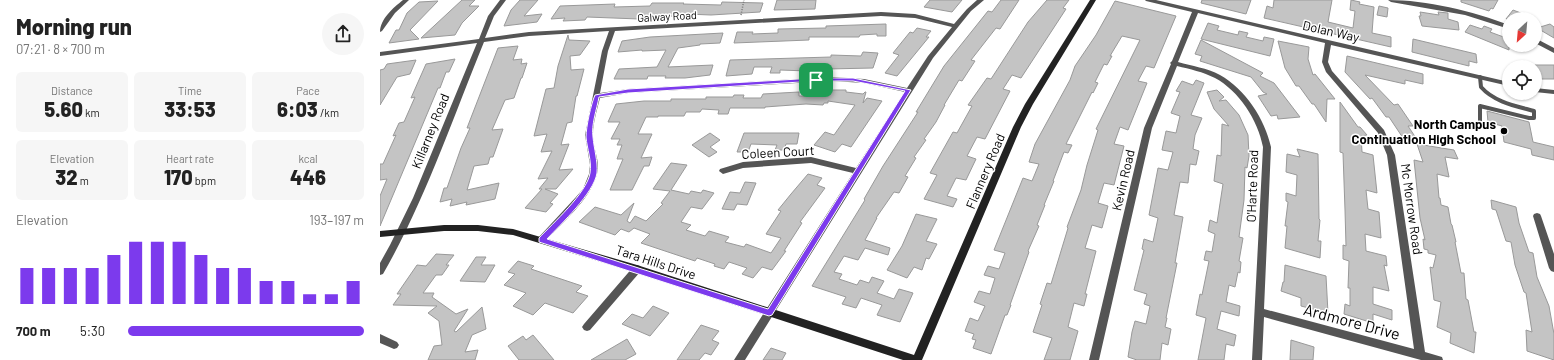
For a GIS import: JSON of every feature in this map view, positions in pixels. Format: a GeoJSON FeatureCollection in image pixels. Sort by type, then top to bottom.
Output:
{"type":"FeatureCollection","features":[{"type":"Feature","properties":{"kind":"street"},"geometry":{"type":"LineString","coordinates":[[380,30],[393,12],[406,0]]}},
{"type":"Feature","properties":{"kind":"street","name":"Killarney Road"},"geometry":{"type":"LineString","coordinates":[[380,271],[402,231],[417,198],[480,40],[491,16],[503,0]]}},
{"type":"Feature","properties":{"kind":"street"},"geometry":{"type":"LineString","coordinates":[[739,360],[908,90],[930,58],[969,10],[981,0]]}},
{"type":"Feature","properties":{"kind":"street","name":"Flannery Road"},"geometry":{"type":"LineString","coordinates":[[917,360],[1016,127],[1093,0]]}},
{"type":"Feature","properties":{"kind":"street","name":"Dolan Way"},"geometry":{"type":"LineString","coordinates":[[1148,0],[1502,82]]}},
{"type":"Feature","properties":{"kind":"street"},"geometry":{"type":"LineString","coordinates":[[1391,0],[1460,11],[1502,25]]}},
{"type":"Feature","properties":{"kind":"street","name":"Kevin Road"},"geometry":{"type":"LineString","coordinates":[[1094,360],[1148,128],[1173,63],[1196,11]]}},
{"type":"Feature","properties":{"kind":"street","name":"Galway Road"},"geometry":{"type":"LineString","coordinates":[[380,54],[529,34],[892,14],[915,16],[956,26]]}},
{"type":"Feature","properties":{"kind":"street"},"geometry":{"type":"LineString","coordinates":[[541,240],[571,209],[590,182],[593,174],[594,165],[589,135],[605,51],[613,29]]}},
{"type":"Feature","properties":{"kind":"street","name":"Mc Morrow Road"},"geometry":{"type":"LineString","coordinates":[[1328,42],[1325,62],[1329,72],[1381,132],[1391,155],[1420,354]]}},
{"type":"Feature","properties":{"kind":"street"},"geometry":{"type":"LineString","coordinates":[[1542,44],[1554,51]]}},
{"type":"Feature","properties":{"kind":"street","name":"O'Harte Road"},"geometry":{"type":"LineString","coordinates":[[1173,63],[1208,73],[1229,85],[1247,105],[1265,135],[1267,147],[1257,360]]}},
{"type":"Feature","properties":{"kind":"street"},"geometry":{"type":"LineString","coordinates":[[597,96],[633,91],[832,79],[864,81],[908,90]]}},
{"type":"Feature","properties":{"kind":"street"},"geometry":{"type":"LineString","coordinates":[[1542,91],[1554,92]]}},
{"type":"Feature","properties":{"kind":"street","name":"Coleen Court"},"geometry":{"type":"LineString","coordinates":[[722,171],[743,165],[811,160],[858,171]]}},
{"type":"Feature","properties":{"kind":"street"},"geometry":{"type":"LineString","coordinates":[[1537,216],[1554,268]]}},
{"type":"Feature","properties":{"kind":"street","name":"Tara Hills Drive"},"geometry":{"type":"LineString","coordinates":[[380,234],[444,228],[478,228],[513,232],[917,360]]}},
{"type":"Feature","properties":{"kind":"street"},"geometry":{"type":"LineString","coordinates":[[587,327],[636,270]]}},
{"type":"Feature","properties":{"kind":"street","name":"Ardmore Drive"},"geometry":{"type":"LineString","coordinates":[[1259,312],[1438,360]]}},
{"type":"Feature","properties":{"kind":"street"},"geometry":{"type":"LineString","coordinates":[[380,338],[394,345]]}},
{"type":"Feature","properties":{"kind":"lane"},"geometry":{"type":"LineString","coordinates":[[1480,77],[1481,87],[1490,94],[1508,103],[1534,111],[1535,116],[1530,118],[1480,106],[1480,121]]}},
{"type":"Feature","properties":{"kind":"path"},"geometry":{"type":"LineString","coordinates":[[741,22],[740,16],[744,0]]}},
{"type":"Feature","properties":{"kind":"building"},"geometry":{"type":"Polygon","coordinates":[[[462,0],[475,0],[469,6],[479,6],[462,23],[455,35],[421,38],[462,0]]]}},
{"type":"Feature","properties":{"kind":"building"},"geometry":{"type":"Polygon","coordinates":[[[520,0],[538,0],[524,16],[542,14],[537,22],[504,26],[511,10],[520,0]]]}},
{"type":"Feature","properties":{"kind":"building"},"geometry":{"type":"Polygon","coordinates":[[[777,0],[816,0],[815,9],[774,10],[777,0]]]}},
{"type":"Feature","properties":{"kind":"building"},"geometry":{"type":"Polygon","coordinates":[[[930,0],[962,0],[952,12],[924,7],[930,0]]]}},
{"type":"Feature","properties":{"kind":"building"},"geometry":{"type":"Polygon","coordinates":[[[1001,0],[1019,0],[1000,29],[996,28],[971,60],[975,61],[962,81],[959,80],[936,122],[924,139],[926,140],[914,157],[916,158],[905,176],[908,177],[899,193],[894,192],[876,218],[865,240],[890,248],[888,255],[865,248],[858,260],[844,256],[834,272],[842,274],[839,279],[857,285],[860,280],[869,283],[872,277],[884,281],[877,293],[894,299],[899,289],[913,293],[900,322],[877,315],[882,305],[861,298],[856,308],[842,304],[846,297],[812,286],[865,200],[864,199],[883,166],[918,112],[916,112],[944,66],[988,11],[992,12],[1001,0]]]}},
{"type":"Feature","properties":{"kind":"building"},"geometry":{"type":"Polygon","coordinates":[[[1047,0],[1069,0],[1063,8],[1066,9],[1021,78],[1012,75],[1003,89],[1010,91],[985,139],[977,137],[967,156],[976,159],[966,180],[956,178],[947,196],[957,199],[953,207],[924,199],[937,175],[930,173],[953,132],[957,133],[972,106],[968,105],[987,78],[991,79],[1028,22],[1047,0]]]}},
{"type":"Feature","properties":{"kind":"building"},"geometry":{"type":"Polygon","coordinates":[[[1202,0],[1251,0],[1246,14],[1201,3],[1202,0]]]}},
{"type":"Feature","properties":{"kind":"building"},"geometry":{"type":"Polygon","coordinates":[[[1274,0],[1332,0],[1328,22],[1353,28],[1355,11],[1350,10],[1351,0],[1360,2],[1359,4],[1374,7],[1372,33],[1391,37],[1391,47],[1264,18],[1267,6],[1273,8],[1274,0]]]}},
{"type":"Feature","properties":{"kind":"building"},"geometry":{"type":"Polygon","coordinates":[[[1461,0],[1498,0],[1493,9],[1491,8],[1489,11],[1461,2],[1461,0]]]}},
{"type":"Feature","properties":{"kind":"building"},"geometry":{"type":"Polygon","coordinates":[[[438,1],[410,30],[419,39],[389,43],[396,30],[399,30],[407,13],[419,2],[438,1]]]}},
{"type":"Feature","properties":{"kind":"building"},"geometry":{"type":"Polygon","coordinates":[[[1115,1],[1176,16],[1154,68],[1146,66],[1138,81],[1147,83],[1128,130],[1120,127],[1114,144],[1124,146],[1114,185],[1104,183],[1098,203],[1108,206],[1102,228],[1092,225],[1085,248],[1096,251],[1085,294],[1087,294],[1084,306],[1074,303],[1068,327],[1078,331],[1070,360],[1044,360],[1052,338],[1033,332],[1042,305],[1040,304],[1047,283],[1051,284],[1068,228],[1067,227],[1081,190],[1098,130],[1096,129],[1140,40],[1122,36],[1110,56],[1112,56],[1107,65],[1104,64],[1095,82],[1098,83],[1066,144],[1072,145],[1068,153],[1064,152],[1037,225],[1039,226],[1028,251],[1029,252],[1011,305],[1007,315],[1005,315],[991,354],[973,348],[976,340],[972,339],[974,334],[965,331],[970,318],[978,321],[985,306],[974,302],[979,291],[990,294],[995,278],[984,275],[988,266],[999,269],[1005,253],[994,250],[1023,178],[1032,181],[1039,164],[1029,162],[1035,144],[1070,80],[1075,66],[1096,35],[1115,1]]]}},
{"type":"Feature","properties":{"kind":"building"},"geometry":{"type":"Polygon","coordinates":[[[722,2],[763,3],[760,12],[711,15],[686,14],[685,16],[662,16],[662,18],[639,19],[587,17],[585,20],[563,21],[565,18],[551,19],[560,6],[615,4],[614,7],[650,6],[652,3],[721,5],[722,2]]]}},
{"type":"Feature","properties":{"kind":"building"},"geometry":{"type":"Polygon","coordinates":[[[1379,6],[1388,8],[1387,17],[1377,15],[1379,6]]]}},
{"type":"Feature","properties":{"kind":"building"},"geometry":{"type":"Polygon","coordinates":[[[1420,12],[1439,15],[1438,12],[1448,13],[1448,19],[1458,22],[1459,30],[1422,26],[1419,16],[1421,16],[1420,12]]]}},
{"type":"Feature","properties":{"kind":"building"},"geometry":{"type":"Polygon","coordinates":[[[1208,23],[1219,26],[1217,30],[1238,35],[1239,31],[1248,33],[1246,37],[1263,41],[1264,37],[1274,39],[1270,56],[1201,39],[1208,23]]]}},
{"type":"Feature","properties":{"kind":"building"},"geometry":{"type":"Polygon","coordinates":[[[886,24],[886,36],[877,36],[877,34],[860,35],[859,37],[809,37],[809,40],[734,43],[737,32],[753,32],[752,34],[778,33],[778,29],[826,28],[826,26],[886,24]]]}},
{"type":"Feature","properties":{"kind":"building"},"geometry":{"type":"Polygon","coordinates":[[[1550,24],[1554,27],[1554,38],[1542,31],[1542,26],[1550,24]]]}},
{"type":"Feature","properties":{"kind":"building"},"geometry":{"type":"Polygon","coordinates":[[[1470,25],[1482,29],[1484,26],[1492,29],[1490,32],[1502,36],[1502,47],[1465,32],[1470,25]]]}},
{"type":"Feature","properties":{"kind":"building"},"geometry":{"type":"Polygon","coordinates":[[[917,28],[931,31],[926,37],[929,37],[897,76],[885,73],[899,55],[893,53],[910,32],[913,33],[917,28]]]}},
{"type":"Feature","properties":{"kind":"building"},"geometry":{"type":"Polygon","coordinates":[[[723,33],[720,43],[700,44],[678,48],[668,67],[713,65],[710,75],[685,78],[648,76],[647,79],[614,79],[619,69],[657,67],[666,50],[618,52],[622,41],[650,37],[723,33]]]}},
{"type":"Feature","properties":{"kind":"building"},"geometry":{"type":"Polygon","coordinates":[[[568,35],[569,40],[590,41],[580,55],[570,56],[571,70],[584,69],[576,96],[572,122],[567,123],[561,145],[569,144],[559,170],[573,169],[556,189],[545,189],[558,194],[550,203],[553,204],[546,212],[525,208],[542,189],[539,189],[548,178],[538,179],[552,151],[541,152],[547,134],[534,136],[546,89],[554,88],[558,66],[568,35]]]}},
{"type":"Feature","properties":{"kind":"building"},"geometry":{"type":"Polygon","coordinates":[[[1413,39],[1476,54],[1477,63],[1469,61],[1469,66],[1412,52],[1413,39]]]}},
{"type":"Feature","properties":{"kind":"building"},"geometry":{"type":"Polygon","coordinates":[[[1201,40],[1263,73],[1260,76],[1274,83],[1300,117],[1278,119],[1277,115],[1271,116],[1258,96],[1267,94],[1263,92],[1251,77],[1200,61],[1202,56],[1195,54],[1201,40]]]}},
{"type":"Feature","properties":{"kind":"building"},"geometry":{"type":"Polygon","coordinates":[[[1278,41],[1309,47],[1308,59],[1313,75],[1315,74],[1335,99],[1327,99],[1326,122],[1314,104],[1312,104],[1299,86],[1296,86],[1285,68],[1278,41]]]}},
{"type":"Feature","properties":{"kind":"building"},"geometry":{"type":"Polygon","coordinates":[[[518,46],[513,60],[522,59],[521,64],[527,63],[522,78],[514,98],[505,100],[492,130],[503,129],[493,157],[490,157],[488,164],[474,166],[467,190],[499,183],[495,199],[466,205],[467,202],[450,206],[452,199],[440,202],[444,188],[447,188],[461,148],[470,128],[467,128],[498,48],[518,46]]]}},
{"type":"Feature","properties":{"kind":"building"},"geometry":{"type":"Polygon","coordinates":[[[863,52],[878,53],[873,68],[827,69],[828,66],[810,65],[808,71],[780,70],[780,73],[770,73],[772,67],[754,67],[752,74],[726,76],[730,60],[831,57],[831,55],[861,56],[863,52]]]}},
{"type":"Feature","properties":{"kind":"building"},"geometry":{"type":"Polygon","coordinates":[[[1347,56],[1423,74],[1423,84],[1405,80],[1405,84],[1365,75],[1394,105],[1398,104],[1413,126],[1408,126],[1416,138],[1403,138],[1389,117],[1386,117],[1372,98],[1370,99],[1345,72],[1347,56]]]}},
{"type":"Feature","properties":{"kind":"building"},"geometry":{"type":"Polygon","coordinates":[[[455,59],[449,72],[446,72],[440,88],[438,88],[380,226],[380,196],[387,179],[380,180],[380,164],[383,164],[396,135],[393,136],[399,123],[404,122],[415,97],[411,98],[426,64],[455,59]]]}},
{"type":"Feature","properties":{"kind":"building"},"geometry":{"type":"Polygon","coordinates":[[[416,60],[410,74],[397,77],[380,105],[380,70],[384,69],[387,64],[416,60]]]}},
{"type":"Feature","properties":{"kind":"building"},"geometry":{"type":"Polygon","coordinates":[[[1542,65],[1554,65],[1554,79],[1542,79],[1542,65]]]}},
{"type":"Feature","properties":{"kind":"building"},"geometry":{"type":"Polygon","coordinates":[[[1196,80],[1204,83],[1191,115],[1202,118],[1195,135],[1193,149],[1199,151],[1196,165],[1190,164],[1188,183],[1180,182],[1174,215],[1183,217],[1175,263],[1177,263],[1166,318],[1165,327],[1171,329],[1168,345],[1162,343],[1160,360],[1137,360],[1128,357],[1132,332],[1135,321],[1146,324],[1150,306],[1144,304],[1147,294],[1134,290],[1144,250],[1142,249],[1144,239],[1153,242],[1158,218],[1149,215],[1158,168],[1168,170],[1173,152],[1162,150],[1166,131],[1176,133],[1180,116],[1171,113],[1180,92],[1176,91],[1182,81],[1193,85],[1196,80]]]}},
{"type":"Feature","properties":{"kind":"building"},"geometry":{"type":"Polygon","coordinates":[[[817,90],[846,90],[846,92],[863,94],[866,92],[863,103],[867,98],[882,101],[851,147],[842,144],[835,152],[814,145],[825,132],[834,135],[855,105],[828,101],[828,103],[824,103],[823,105],[806,104],[765,108],[730,108],[728,114],[718,114],[719,110],[702,109],[700,112],[686,112],[684,116],[646,117],[638,134],[652,134],[641,158],[652,157],[649,166],[644,166],[632,190],[610,190],[623,159],[617,159],[622,145],[617,145],[620,139],[611,139],[620,122],[608,122],[616,104],[644,101],[671,101],[671,99],[733,97],[734,95],[744,95],[743,98],[761,98],[763,94],[799,92],[799,96],[816,96],[817,90]]]}},
{"type":"Feature","properties":{"kind":"building"},"geometry":{"type":"Polygon","coordinates":[[[1217,90],[1224,97],[1219,101],[1226,100],[1239,115],[1248,135],[1249,156],[1247,168],[1245,167],[1244,200],[1239,237],[1243,238],[1239,261],[1241,262],[1240,273],[1238,272],[1235,287],[1229,285],[1226,302],[1240,306],[1239,316],[1221,311],[1217,329],[1236,335],[1234,346],[1226,344],[1224,360],[1198,360],[1206,318],[1196,315],[1209,261],[1204,260],[1206,251],[1212,252],[1215,234],[1208,231],[1210,220],[1217,223],[1223,184],[1214,181],[1217,155],[1221,156],[1222,124],[1229,126],[1214,109],[1207,92],[1217,90]]]}},
{"type":"Feature","properties":{"kind":"building"},"geometry":{"type":"Polygon","coordinates":[[[1340,102],[1358,127],[1360,127],[1367,135],[1361,136],[1362,152],[1373,155],[1377,193],[1366,190],[1368,209],[1379,212],[1381,238],[1365,234],[1366,251],[1386,256],[1387,266],[1384,265],[1389,291],[1373,287],[1373,304],[1392,310],[1392,320],[1373,314],[1373,323],[1344,314],[1345,304],[1350,306],[1350,288],[1348,288],[1349,261],[1343,259],[1343,245],[1346,246],[1343,153],[1340,152],[1340,102]]]}},
{"type":"Feature","properties":{"kind":"building"},"geometry":{"type":"Polygon","coordinates":[[[1487,111],[1529,122],[1533,142],[1554,147],[1554,160],[1532,155],[1531,149],[1504,142],[1502,126],[1488,122],[1487,111]]]}},
{"type":"Feature","properties":{"kind":"building"},"geometry":{"type":"Polygon","coordinates":[[[710,133],[720,140],[710,147],[717,152],[709,157],[692,145],[710,133]]]}},
{"type":"Feature","properties":{"kind":"building"},"geometry":{"type":"Polygon","coordinates":[[[744,133],[799,133],[797,144],[786,144],[784,150],[775,150],[777,145],[751,144],[748,152],[737,152],[744,133]]]}},
{"type":"Feature","properties":{"kind":"building"},"geometry":{"type":"Polygon","coordinates":[[[1417,144],[1454,150],[1458,159],[1445,157],[1449,177],[1437,174],[1439,198],[1441,205],[1448,207],[1461,273],[1464,273],[1466,299],[1468,300],[1474,332],[1476,332],[1474,353],[1450,343],[1451,333],[1437,327],[1441,302],[1434,300],[1430,267],[1433,268],[1436,255],[1428,253],[1428,250],[1424,249],[1423,239],[1425,240],[1420,218],[1414,160],[1423,162],[1417,144]]]}},
{"type":"Feature","properties":{"kind":"building"},"geometry":{"type":"Polygon","coordinates":[[[1297,149],[1318,154],[1320,220],[1318,241],[1321,241],[1320,258],[1285,248],[1287,226],[1285,226],[1288,202],[1286,201],[1286,193],[1296,196],[1297,175],[1286,172],[1287,154],[1300,157],[1297,149]]]}},
{"type":"Feature","properties":{"kind":"building"},"geometry":{"type":"Polygon","coordinates":[[[671,163],[687,165],[671,190],[689,194],[691,191],[701,193],[703,190],[714,193],[702,209],[691,207],[681,222],[691,225],[686,230],[705,236],[709,231],[729,237],[725,242],[744,247],[746,244],[771,253],[781,238],[766,234],[781,211],[778,210],[791,194],[808,174],[822,178],[817,185],[825,188],[800,222],[802,223],[784,251],[786,251],[772,270],[762,267],[753,278],[742,274],[747,268],[729,262],[724,269],[714,266],[715,264],[697,258],[695,261],[641,243],[650,234],[634,228],[629,232],[621,229],[615,235],[579,222],[595,207],[621,215],[634,203],[627,221],[630,223],[635,216],[646,221],[663,204],[661,203],[670,191],[653,189],[671,163]]]}},
{"type":"Feature","properties":{"kind":"building"},"geometry":{"type":"Polygon","coordinates":[[[745,182],[756,183],[747,205],[737,204],[734,210],[722,209],[730,192],[740,193],[745,182]]]}},
{"type":"Feature","properties":{"kind":"building"},"geometry":{"type":"Polygon","coordinates":[[[1491,200],[1516,207],[1519,223],[1529,252],[1533,253],[1537,277],[1549,306],[1554,334],[1554,360],[1527,351],[1526,330],[1532,332],[1526,293],[1524,292],[1515,265],[1511,242],[1506,241],[1496,210],[1492,209],[1491,200]]]}},
{"type":"Feature","properties":{"kind":"building"},"geometry":{"type":"Polygon","coordinates":[[[916,214],[937,219],[926,241],[937,244],[929,259],[926,258],[922,270],[914,267],[907,278],[887,270],[902,246],[916,214]]]}},
{"type":"Feature","properties":{"kind":"building"},"geometry":{"type":"Polygon","coordinates":[[[436,254],[454,255],[446,265],[449,265],[442,275],[436,275],[423,293],[434,293],[432,297],[456,314],[468,309],[454,331],[456,332],[482,307],[486,329],[472,335],[465,352],[478,350],[475,360],[428,360],[434,346],[442,345],[439,321],[428,313],[437,306],[393,305],[401,294],[397,294],[417,265],[426,266],[436,254]]]}},
{"type":"Feature","properties":{"kind":"building"},"geometry":{"type":"Polygon","coordinates":[[[476,257],[486,257],[481,265],[495,265],[485,282],[460,281],[476,257]]]}},
{"type":"Feature","properties":{"kind":"building"},"geometry":{"type":"Polygon","coordinates":[[[518,261],[534,266],[531,269],[582,286],[576,292],[588,296],[573,313],[545,303],[533,315],[513,306],[526,293],[504,285],[515,274],[508,272],[518,261]]]}},
{"type":"Feature","properties":{"kind":"building"},"geometry":{"type":"Polygon","coordinates":[[[1285,265],[1326,276],[1328,313],[1301,306],[1301,298],[1281,291],[1284,282],[1285,265]]]}},
{"type":"Feature","properties":{"kind":"building"},"geometry":{"type":"Polygon","coordinates":[[[653,306],[669,313],[650,336],[622,324],[632,314],[643,318],[653,306]]]}},
{"type":"Feature","properties":{"kind":"building"},"geometry":{"type":"Polygon","coordinates":[[[701,325],[719,331],[712,340],[719,343],[711,355],[705,353],[699,360],[677,360],[701,325]]]}},
{"type":"Feature","properties":{"kind":"building"},"geometry":{"type":"Polygon","coordinates":[[[533,335],[554,360],[519,360],[508,346],[523,336],[526,340],[533,335]]]}},
{"type":"Feature","properties":{"kind":"building"},"geometry":{"type":"Polygon","coordinates":[[[627,339],[636,354],[625,360],[591,360],[627,339]]]}},
{"type":"Feature","properties":{"kind":"building"},"geometry":{"type":"Polygon","coordinates":[[[1291,340],[1314,347],[1313,360],[1290,360],[1291,340]]]}},
{"type":"Feature","properties":{"kind":"building"},"geometry":{"type":"Polygon","coordinates":[[[771,348],[786,353],[782,360],[763,360],[771,348]]]}},
{"type":"Feature","properties":{"kind":"place","name":"North Campus Continuation High School"},"geometry":{"type":"Point","coordinates":[1504,131]}},
{"type":"Feature","properties":{"kind":"route"},"geometry":{"type":"LineString","coordinates":[[816,80],[853,80],[908,90],[769,313],[541,240],[580,199],[590,182],[594,165],[589,135],[597,96],[628,91],[816,80]]}}]}
